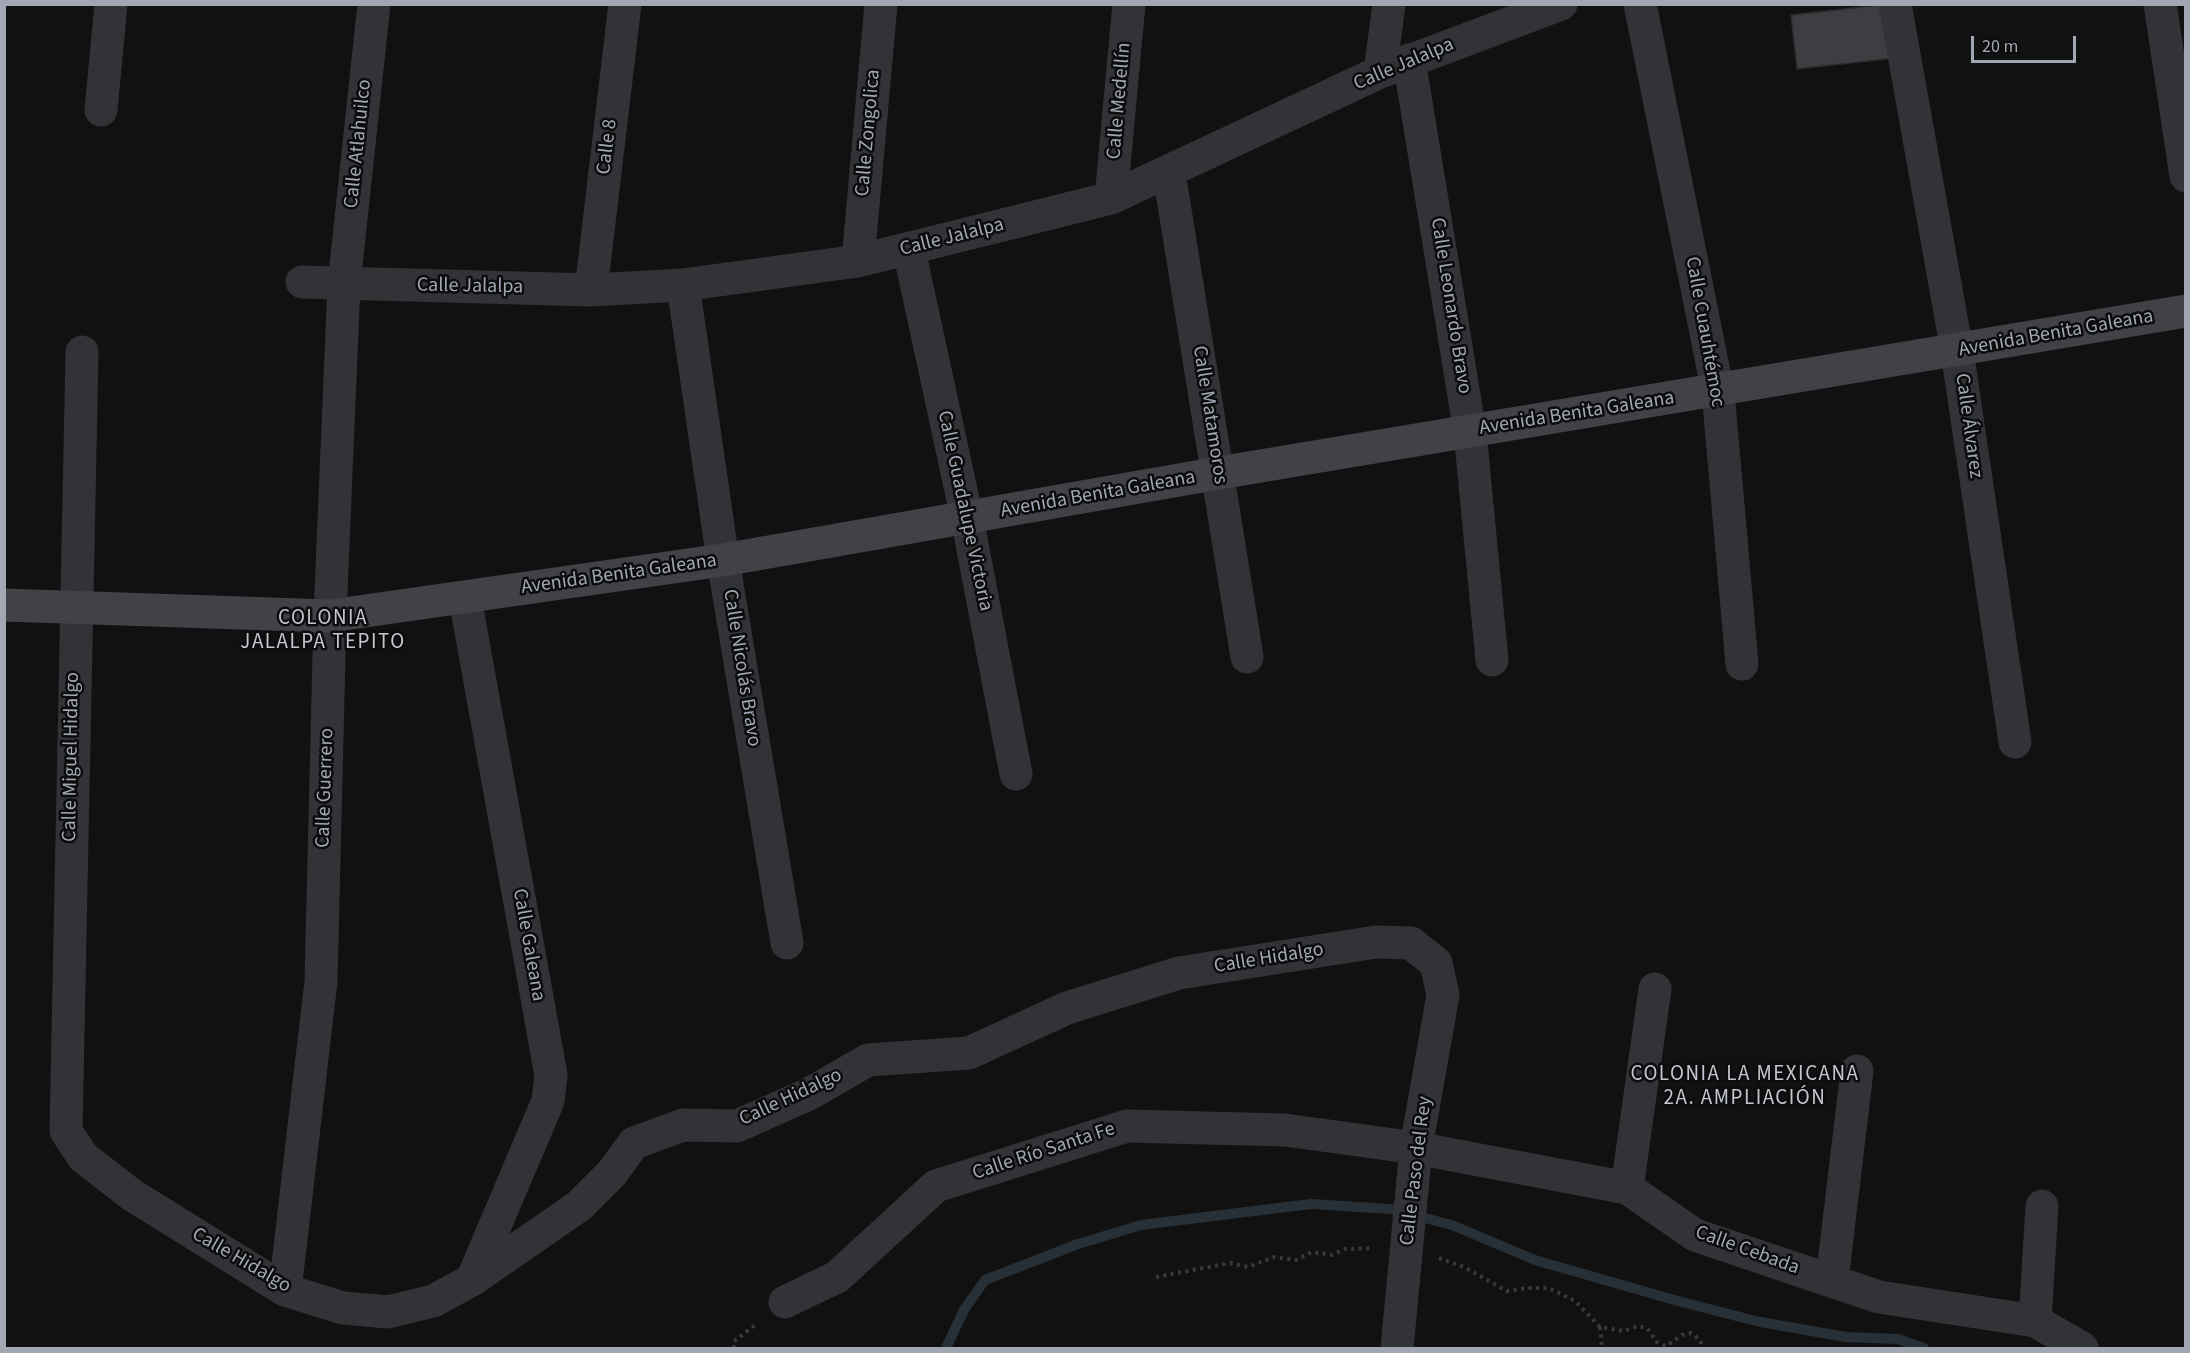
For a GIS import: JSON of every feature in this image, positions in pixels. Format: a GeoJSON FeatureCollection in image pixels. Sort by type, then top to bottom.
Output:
{"type":"FeatureCollection","features":[{"type":"Feature","properties":{"kind":"street"},"geometry":{"type":"LineString","coordinates":[[101,110],[111,4]]}},
{"type":"Feature","properties":{"kind":"street","name":"Calle Atlahuilco"},"geometry":{"type":"LineString","coordinates":[[345,284],[374,4]]}},
{"type":"Feature","properties":{"kind":"street","name":"Calle 8"},"geometry":{"type":"LineString","coordinates":[[591,290],[626,4]]}},
{"type":"Feature","properties":{"kind":"street","name":"Calle Zongolica"},"geometry":{"type":"LineString","coordinates":[[858,261],[881,4]]}},
{"type":"Feature","properties":{"kind":"street","name":"Calle Medellín"},"geometry":{"type":"LineString","coordinates":[[1111,198],[1129,4]]}},
{"type":"Feature","properties":{"kind":"street","name":"Calle Leonardo Bravo"},"geometry":{"type":"LineString","coordinates":[[1389,4],[1395,66],[1470,432],[1492,660]]}},
{"type":"Feature","properties":{"kind":"street","name":"Calle Jalalpa"},"geometry":{"type":"LineString","coordinates":[[302,282],[591,290],[683,285],[858,261],[909,250],[1111,198],[1395,66],[1561,4]]}},
{"type":"Feature","properties":{"kind":"street","name":"Calle Cuauhtémoc"},"geometry":{"type":"LineString","coordinates":[[1640,4],[1718,392],[1742,664]]}},
{"type":"Feature","properties":{"kind":"street","name":"Calle Álvarez"},"geometry":{"type":"LineString","coordinates":[[1896,4],[1958,351],[2015,742]]}},
{"type":"Feature","properties":{"kind":"street"},"geometry":{"type":"LineString","coordinates":[[2160,4],[2186,176]]}},
{"type":"Feature","properties":{"kind":"street","name":"Calle Matamoros"},"geometry":{"type":"LineString","coordinates":[[1169,173],[1247,657]]}},
{"type":"Feature","properties":{"kind":"street","name":"Calle Guadalupe Victoria"},"geometry":{"type":"LineString","coordinates":[[909,250],[967,518],[1016,774]]}},
{"type":"Feature","properties":{"kind":"street","name":"Calle Guerrero"},"geometry":{"type":"LineString","coordinates":[[285,1290],[321,981],[330,616],[345,284]]}},
{"type":"Feature","properties":{"kind":"street","name":"Calle Nicolás Bravo"},"geometry":{"type":"LineString","coordinates":[[683,285],[723,560],[787,943]]}},
{"type":"Feature","properties":{"kind":"street","name":"Avenida Benita Galeana"},"geometry":{"type":"LineString","coordinates":[[4,605],[330,616],[465,598],[723,560],[1219,473],[1718,392],[2186,311]]}},
{"type":"Feature","properties":{"kind":"street","name":"Calle Miguel Hidalgo"},"geometry":{"type":"LineString","coordinates":[[82,352],[66,1131],[83,1156]]}},
{"type":"Feature","properties":{"kind":"street","name":"Calle Galeana"},"geometry":{"type":"LineString","coordinates":[[465,598],[551,1075],[548,1101],[472,1280]]}},
{"type":"Feature","properties":{"kind":"street","name":"Calle Hidalgo"},"geometry":{"type":"LineString","coordinates":[[83,1156],[132,1195],[285,1290],[343,1308],[388,1312],[433,1301],[472,1280],[579,1206],[612,1173],[634,1143],[683,1125],[737,1126],[809,1094],[868,1060],[969,1053],[1068,1008],[1179,972],[1376,942],[1411,944],[1436,963],[1443,995]]}},
{"type":"Feature","properties":{"kind":"street"},"geometry":{"type":"LineString","coordinates":[[1627,1188],[1654,989]]}},
{"type":"Feature","properties":{"kind":"street","name":"Calle Paso del Rey"},"geometry":{"type":"LineString","coordinates":[[1397,1348],[1415,1159],[1443,995]]}},
{"type":"Feature","properties":{"kind":"street"},"geometry":{"type":"LineString","coordinates":[[1832,1280],[1857,1071]]}},
{"type":"Feature","properties":{"kind":"street","name":"Calle Río Santa Fe"},"geometry":{"type":"LineString","coordinates":[[785,1302],[837,1277],[936,1186],[1127,1126],[1285,1130],[1415,1159]]}},
{"type":"Feature","properties":{"kind":"street","name":"Calle Cebada"},"geometry":{"type":"LineString","coordinates":[[1415,1159],[1627,1188],[1695,1235],[1879,1297],[2035,1321],[2082,1348]]}},
{"type":"Feature","properties":{"kind":"street"},"geometry":{"type":"LineString","coordinates":[[2035,1321],[2042,1206]]}},
{"type":"Feature","properties":{"kind":"path"},"geometry":{"type":"LineString","coordinates":[[1156,1277],[1230,1263],[1248,1268],[1274,1257],[1296,1260],[1312,1252],[1332,1255],[1346,1249],[1407,1249],[1464,1267],[1507,1291],[1528,1287],[1549,1288],[1575,1300],[1600,1327],[1602,1348]]}},
{"type":"Feature","properties":{"kind":"path"},"geometry":{"type":"LineString","coordinates":[[1600,1327],[1624,1331],[1638,1326],[1647,1328],[1657,1342],[1666,1346],[1682,1335],[1691,1333],[1700,1340],[1703,1348]]}},
{"type":"Feature","properties":{"kind":"path"},"geometry":{"type":"LineString","coordinates":[[733,1342],[734,1348]]}},
{"type":"Feature","properties":{"kind":"building"},"geometry":{"type":"Polygon","coordinates":[[[1888,4],[1895,58],[1797,69],[1791,15],[1888,4]]]}},
{"type":"Feature","properties":{"kind":"waterway"},"geometry":{"type":"LineString","coordinates":[[946,1348],[964,1310],[985,1280],[1078,1244],[1141,1225],[1311,1204],[1390,1209],[1452,1225],[1535,1260],[1678,1301],[1760,1322],[1846,1337],[1898,1339],[1924,1348]]}},
{"type":"Feature","properties":{"kind":"district","name":"COLONIA JALALPA TEPITO"},"geometry":{"type":"Point","coordinates":[323,631]}},
{"type":"Feature","properties":{"kind":"district","name":"COLONIA LA MEXICANA 2A. AMPLIACIÓN"},"geometry":{"type":"Point","coordinates":[1745,1087]}}]}
